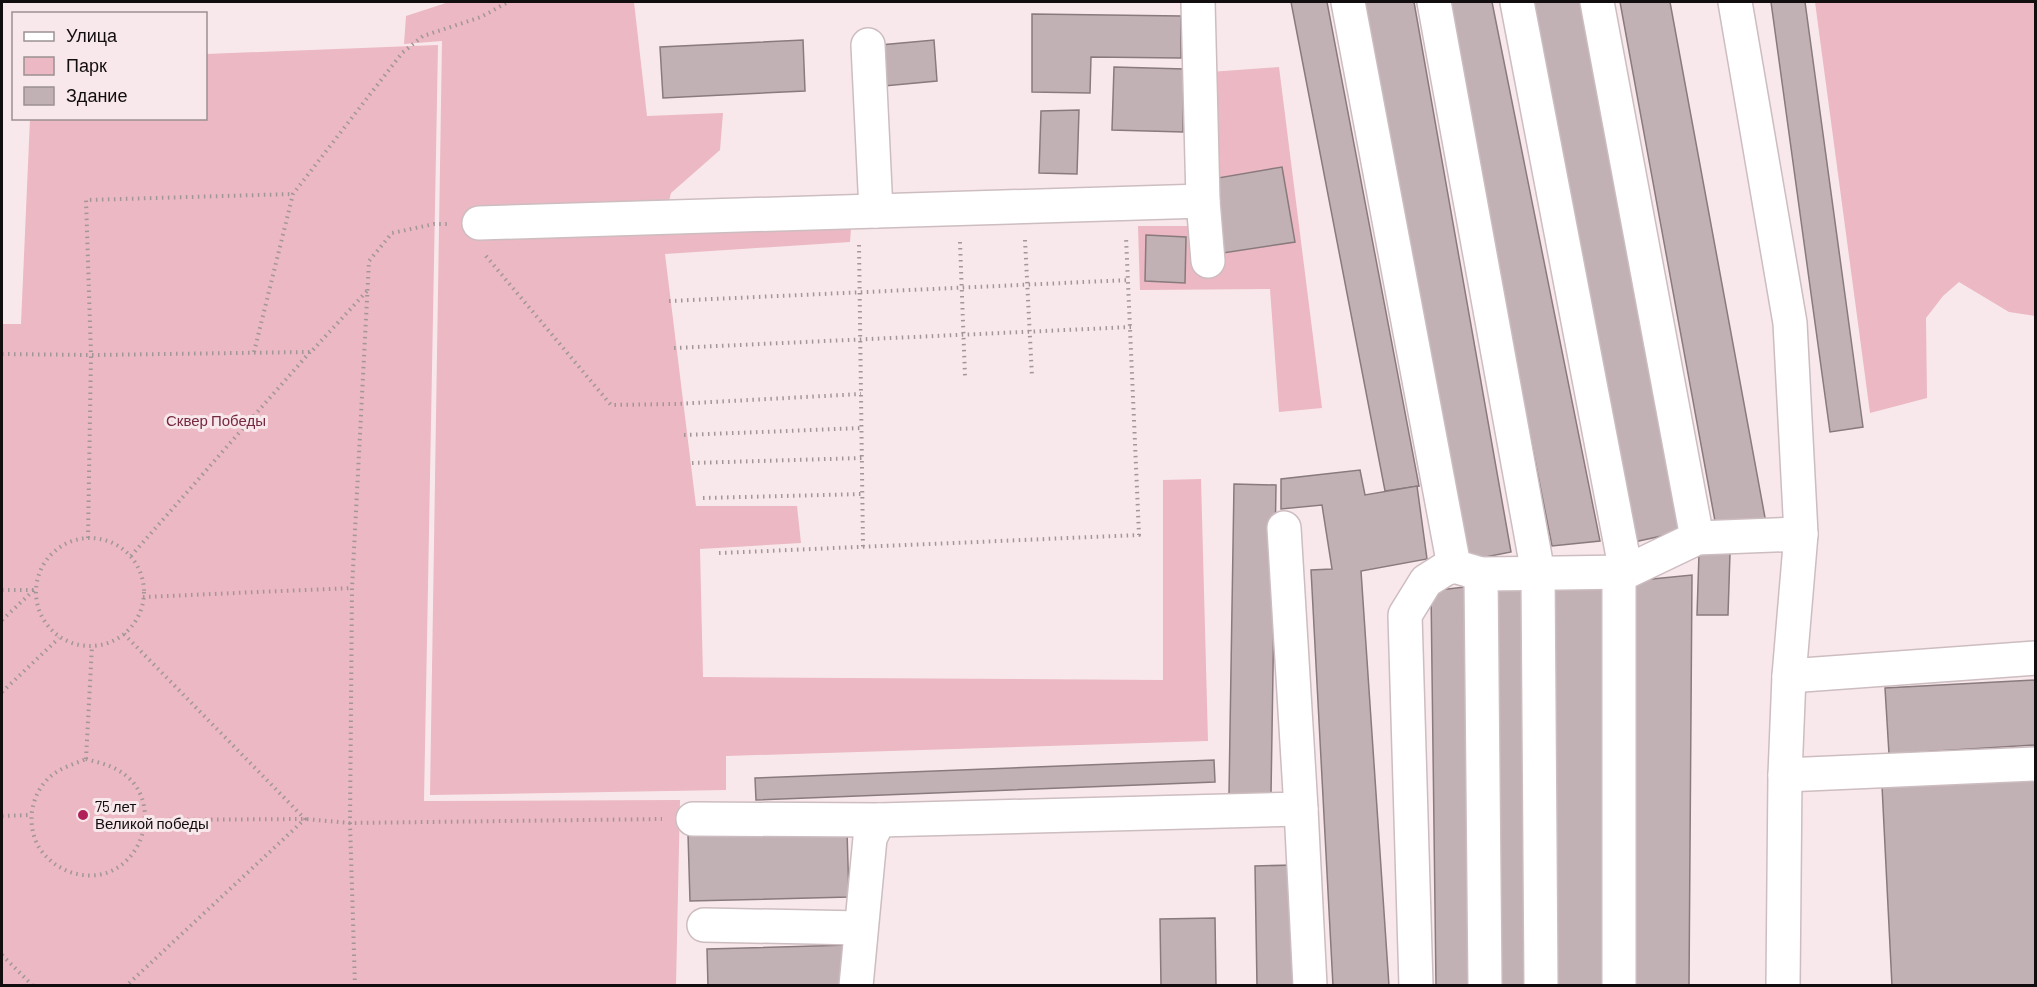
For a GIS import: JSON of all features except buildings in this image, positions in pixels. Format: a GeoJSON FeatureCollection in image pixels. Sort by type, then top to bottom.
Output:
{"type":"FeatureCollection","features":[{"type":"Feature","properties":{"kind":"street"},"geometry":{"type":"LineString","coordinates":[[1198,2],[1203,201],[1208,261]]}},
{"type":"Feature","properties":{"kind":"street"},"geometry":{"type":"LineString","coordinates":[[1348,2],[1468,570],[1485,986]]}},
{"type":"Feature","properties":{"kind":"street"},"geometry":{"type":"LineString","coordinates":[[1434,2],[1538,573],[1541,986]]}},
{"type":"Feature","properties":{"kind":"street"},"geometry":{"type":"LineString","coordinates":[[1517,2],[1623,572],[1619,986]]}},
{"type":"Feature","properties":{"kind":"street"},"geometry":{"type":"LineString","coordinates":[[1597,2],[1697,537]]}},
{"type":"Feature","properties":{"kind":"street"},"geometry":{"type":"LineString","coordinates":[[1734,2],[1790,323],[1801,534],[1789,676],[1785,775],[1783,986]]}},
{"type":"Feature","properties":{"kind":"street"},"geometry":{"type":"LineString","coordinates":[[867,211],[868,45]]}},
{"type":"Feature","properties":{"kind":"street"},"geometry":{"type":"LineString","coordinates":[[480,237],[867,211],[1203,201]]}},
{"type":"Feature","properties":{"kind":"street"},"geometry":{"type":"LineString","coordinates":[[1284,528],[1310,986]]}},
{"type":"Feature","properties":{"kind":"street"},"geometry":{"type":"LineString","coordinates":[[1416,986],[1405,615],[1426,581],[1445,569],[1538,573],[1623,572],[1697,537],[1801,534]]}},
{"type":"Feature","properties":{"kind":"street"},"geometry":{"type":"LineString","coordinates":[[1789,676],[2036,658]]}},
{"type":"Feature","properties":{"kind":"street"},"geometry":{"type":"LineString","coordinates":[[1785,775],[2036,764]]}},
{"type":"Feature","properties":{"kind":"street"},"geometry":{"type":"LineString","coordinates":[[693,819],[879,820],[1301,808]]}},
{"type":"Feature","properties":{"kind":"street"},"geometry":{"type":"LineString","coordinates":[[856,986],[870,838],[879,820]]}},
{"type":"Feature","properties":{"kind":"street"},"geometry":{"type":"LineString","coordinates":[[704,925],[861,928]]}},
{"type":"Feature","properties":{"kind":"path"},"geometry":{"type":"LineString","coordinates":[[254,352],[293,194],[402,53],[423,36],[481,17],[508,2]]}},
{"type":"Feature","properties":{"kind":"path"},"geometry":{"type":"LineString","coordinates":[[88,538],[91,355],[86,200],[293,194]]}},
{"type":"Feature","properties":{"kind":"path"},"geometry":{"type":"LineString","coordinates":[[719,553],[1139,535],[1129,280],[1123,203]]}},
{"type":"Feature","properties":{"kind":"path"},"geometry":{"type":"LineString","coordinates":[[1023,206],[1032,377]]}},
{"type":"Feature","properties":{"kind":"path"},"geometry":{"type":"LineString","coordinates":[[958,208],[965,376]]}},
{"type":"Feature","properties":{"kind":"path"},"geometry":{"type":"LineString","coordinates":[[863,547],[860,292],[867,211]]}},
{"type":"Feature","properties":{"kind":"path"},"geometry":{"type":"LineString","coordinates":[[354,986],[350,823],[352,588],[369,261],[392,233],[434,224],[480,237],[611,405],[675,405],[861,394]]}},
{"type":"Feature","properties":{"kind":"path"},"geometry":{"type":"LineString","coordinates":[[669,301],[1129,280]]}},
{"type":"Feature","properties":{"kind":"path"},"geometry":{"type":"LineString","coordinates":[[130,556],[367,291]]}},
{"type":"Feature","properties":{"kind":"path"},"geometry":{"type":"LineString","coordinates":[[674,348],[1131,327]]}},
{"type":"Feature","properties":{"kind":"path"},"geometry":{"type":"LineString","coordinates":[[2,354],[311,352]]}},
{"type":"Feature","properties":{"kind":"path"},"geometry":{"type":"LineString","coordinates":[[684,435],[862,428]]}},
{"type":"Feature","properties":{"kind":"path"},"geometry":{"type":"LineString","coordinates":[[692,463],[862,458]]}},
{"type":"Feature","properties":{"kind":"path"},"geometry":{"type":"LineString","coordinates":[[703,498],[863,494]]}},
{"type":"Feature","properties":{"kind":"path"},"geometry":{"type":"LineString","coordinates":[[80,538],[88,538],[99,538],[116,544],[130,556],[140,570],[144,587],[143,605],[136,621],[124,634],[109,643],[92,646],[75,645],[59,638],[49,628],[37,608],[35,590],[39,572],[48,556],[63,544],[80,538]]}},
{"type":"Feature","properties":{"kind":"path"},"geometry":{"type":"LineString","coordinates":[[143,597],[352,588]]}},
{"type":"Feature","properties":{"kind":"path"},"geometry":{"type":"LineString","coordinates":[[2,590],[35,590]]}},
{"type":"Feature","properties":{"kind":"path"},"geometry":{"type":"LineString","coordinates":[[2,620],[35,590]]}},
{"type":"Feature","properties":{"kind":"path"},"geometry":{"type":"LineString","coordinates":[[124,634],[305,819]]}},
{"type":"Feature","properties":{"kind":"path"},"geometry":{"type":"LineString","coordinates":[[2,692],[59,638]]}},
{"type":"Feature","properties":{"kind":"path"},"geometry":{"type":"LineString","coordinates":[[86,759],[92,646]]}},
{"type":"Feature","properties":{"kind":"path"},"geometry":{"type":"LineString","coordinates":[[86,759],[117,769],[132,782],[142,798],[145,820],[143,837],[134,854],[120,866],[104,874],[86,876],[68,872],[52,863],[40,849],[33,833],[31,815],[35,797],[46,781],[61,769],[86,759]]}},
{"type":"Feature","properties":{"kind":"path"},"geometry":{"type":"LineString","coordinates":[[2,816],[31,815]]}},
{"type":"Feature","properties":{"kind":"path"},"geometry":{"type":"LineString","coordinates":[[126,986],[305,819]]}},
{"type":"Feature","properties":{"kind":"path"},"geometry":{"type":"LineString","coordinates":[[145,820],[305,819],[350,823],[693,819]]}},
{"type":"Feature","properties":{"kind":"path"},"geometry":{"type":"LineString","coordinates":[[2,955],[33,986]]}},
{"type":"Feature","properties":{"kind":"green space"},"geometry":{"type":"Polygon","coordinates":[[[449,2],[634,2],[647,116],[723,113],[720,150],[671,193],[663,225],[852,215],[850,242],[665,254],[696,506],[797,506],[801,543],[700,549],[703,677],[1163,680],[1163,480],[1201,479],[1208,741],[726,756],[726,790],[430,795],[442,41],[404,44],[406,16],[449,2]]]}},
{"type":"Feature","properties":{"kind":"green space"},"geometry":{"type":"Polygon","coordinates":[[[1815,2],[2035,2],[2035,316],[2009,312],[1959,282],[1943,296],[1926,318],[1927,398],[1870,413],[1815,2]]]}},
{"type":"Feature","properties":{"kind":"green space","name":"Сквер Победы"},"geometry":{"type":"Polygon","coordinates":[[[438,45],[424,801],[680,800],[676,985],[2,986],[2,324],[21,324],[30,120],[207,120],[207,54],[438,45]]]}},
{"type":"Feature","properties":{"kind":"green space"},"geometry":{"type":"Polygon","coordinates":[[[1279,67],[1322,408],[1279,412],[1270,289],[1140,290],[1138,226],[1212,226],[1210,72],[1279,67]]]}},
{"type":"Feature","properties":{"kind":"place","name":"75 лет Великой победы"},"geometry":{"type":"Point","coordinates":[83,815]}}]}
